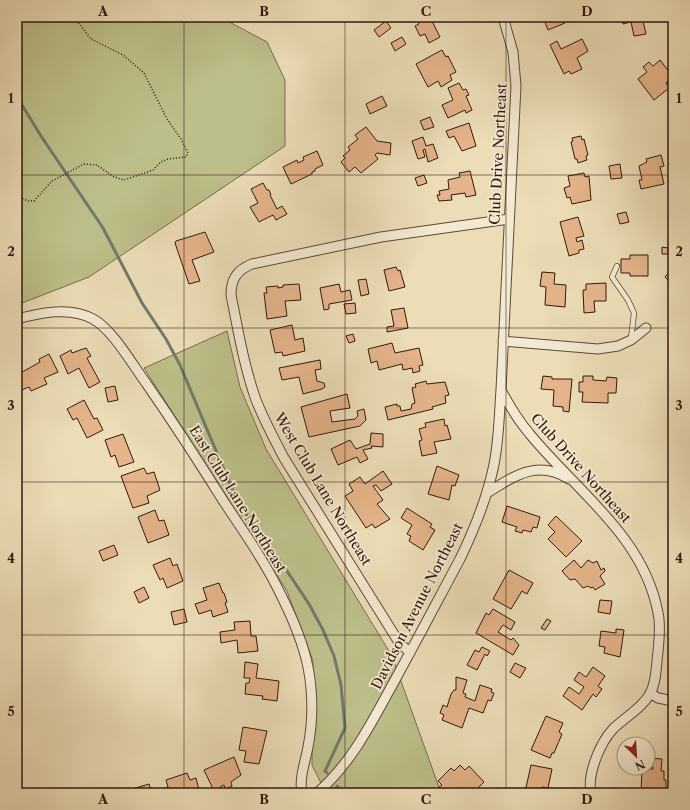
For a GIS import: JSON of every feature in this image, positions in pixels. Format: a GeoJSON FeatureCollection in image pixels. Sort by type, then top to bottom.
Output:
{"type":"FeatureCollection","features":[{"type":"Feature","properties":{"kind":"street","name":"Club Drive Northeast"},"geometry":{"type":"LineString","coordinates":[[503,17],[513,52],[516,69],[501,390],[514,414],[528,432],[600,509],[624,538],[644,573],[654,595],[659,614],[660,632],[655,679],[650,693],[638,708],[612,730],[596,757],[589,786],[591,793]]}},
{"type":"Feature","properties":{"kind":"street","name":"West Club Lane Northeast"},"geometry":{"type":"LineString","coordinates":[[410,652],[400,644],[269,430],[256,400],[246,368],[231,296],[231,284],[238,271],[252,264],[382,237],[510,219]]}},
{"type":"Feature","properties":{"kind":"street","name":"East Club Lane Northeast"},"geometry":{"type":"LineString","coordinates":[[17,319],[38,313],[57,312],[80,314],[92,318],[103,326],[130,360],[164,409],[246,535],[281,595],[303,647],[308,668],[312,706],[308,747],[300,783],[302,793]]}},
{"type":"Feature","properties":{"kind":"street"},"geometry":{"type":"LineString","coordinates":[[503,341],[598,349],[618,346],[631,340],[646,328]]}},
{"type":"Feature","properties":{"kind":"street","name":"Davidson Avenue Northeast"},"geometry":{"type":"LineString","coordinates":[[317,793],[330,782],[354,750],[410,652],[460,559],[487,493],[497,446],[501,390]]}},
{"type":"Feature","properties":{"kind":"street"},"geometry":{"type":"LineString","coordinates":[[487,493],[514,476],[534,470],[557,473],[578,485]]}},
{"type":"Feature","properties":{"kind":"street"},"geometry":{"type":"LineString","coordinates":[[650,693],[658,698],[673,701]]}},
{"type":"Feature","properties":{"kind":"lane"},"geometry":{"type":"LineString","coordinates":[[617,266],[612,277],[628,300],[634,313],[631,340]]}},
{"type":"Feature","properties":{"kind":"path"},"geometry":{"type":"LineString","coordinates":[[17,196],[28,201],[34,201],[52,182],[60,176],[84,164],[91,163],[97,165],[114,177],[124,180],[153,170],[161,162],[168,159],[186,157],[188,153],[181,139],[167,119],[144,73],[123,55],[91,39],[74,17]]}},
{"type":"Feature","properties":{"kind":"green space"},"geometry":{"type":"Polygon","coordinates":[[[17,17],[220,17],[267,42],[285,80],[285,146],[89,277],[17,305],[17,17]]]}},
{"type":"Feature","properties":{"kind":"green space"},"geometry":{"type":"Polygon","coordinates":[[[227,331],[240,387],[266,449],[392,656],[441,793],[326,793],[312,765],[313,661],[287,591],[144,368],[227,331]]]}},
{"type":"Feature","properties":{"kind":"building"},"geometry":{"type":"Polygon","coordinates":[[[422,17],[430,17],[440,37],[429,43],[425,34],[420,36],[415,26],[419,24],[417,20],[422,17]]]}},
{"type":"Feature","properties":{"kind":"building"},"geometry":{"type":"Polygon","coordinates":[[[543,17],[562,17],[565,23],[548,30],[543,17]]]}},
{"type":"Feature","properties":{"kind":"building"},"geometry":{"type":"Polygon","coordinates":[[[622,17],[645,17],[645,21],[643,21],[646,34],[634,36],[631,22],[623,24],[622,17]]]}},
{"type":"Feature","properties":{"kind":"building"},"geometry":{"type":"Polygon","coordinates":[[[386,21],[391,28],[379,37],[374,30],[386,21]]]}},
{"type":"Feature","properties":{"kind":"building"},"geometry":{"type":"Polygon","coordinates":[[[402,37],[406,44],[395,51],[391,43],[402,37]]]}},
{"type":"Feature","properties":{"kind":"building"},"geometry":{"type":"Polygon","coordinates":[[[582,39],[588,51],[577,58],[582,69],[571,74],[569,71],[564,74],[550,45],[557,41],[561,49],[582,39]]]}},
{"type":"Feature","properties":{"kind":"building"},"geometry":{"type":"Polygon","coordinates":[[[442,50],[446,57],[448,56],[456,72],[450,75],[452,80],[441,87],[438,81],[428,87],[416,64],[442,50]]]}},
{"type":"Feature","properties":{"kind":"building"},"geometry":{"type":"Polygon","coordinates":[[[660,60],[673,77],[666,83],[669,88],[654,100],[638,79],[647,72],[643,67],[649,62],[653,66],[660,60]]]}},
{"type":"Feature","properties":{"kind":"building"},"geometry":{"type":"Polygon","coordinates":[[[459,83],[463,90],[466,89],[469,95],[466,96],[472,110],[466,113],[465,110],[448,118],[442,105],[453,100],[448,88],[459,83]]]}},
{"type":"Feature","properties":{"kind":"building"},"geometry":{"type":"Polygon","coordinates":[[[382,96],[387,106],[370,114],[366,104],[382,96]]]}},
{"type":"Feature","properties":{"kind":"building"},"geometry":{"type":"Polygon","coordinates":[[[430,117],[434,127],[424,130],[420,121],[430,117]]]}},
{"type":"Feature","properties":{"kind":"building"},"geometry":{"type":"Polygon","coordinates":[[[469,123],[476,146],[462,151],[454,136],[449,138],[446,131],[469,123]]]}},
{"type":"Feature","properties":{"kind":"building"},"geometry":{"type":"Polygon","coordinates":[[[366,127],[377,141],[391,143],[390,155],[377,153],[375,155],[378,159],[361,173],[355,167],[349,172],[341,162],[345,158],[343,156],[350,150],[348,147],[358,139],[355,135],[366,127]]]}},
{"type":"Feature","properties":{"kind":"building"},"geometry":{"type":"Polygon","coordinates":[[[581,136],[582,140],[584,139],[588,155],[586,156],[587,160],[578,163],[577,159],[575,159],[571,142],[573,141],[572,138],[581,136]]]}},
{"type":"Feature","properties":{"kind":"building"},"geometry":{"type":"Polygon","coordinates":[[[423,137],[426,146],[433,144],[438,158],[428,162],[425,149],[423,150],[425,157],[418,159],[412,141],[423,137]]]}},
{"type":"Feature","properties":{"kind":"building"},"geometry":{"type":"Polygon","coordinates":[[[317,151],[323,165],[315,169],[312,174],[291,184],[283,167],[297,160],[298,163],[304,160],[303,157],[317,151]]]}},
{"type":"Feature","properties":{"kind":"building"},"geometry":{"type":"Polygon","coordinates":[[[661,155],[664,166],[660,167],[664,184],[641,189],[639,180],[642,180],[639,166],[647,162],[646,159],[661,155]]]}},
{"type":"Feature","properties":{"kind":"building"},"geometry":{"type":"Polygon","coordinates":[[[620,164],[622,178],[611,179],[609,166],[620,164]]]}},
{"type":"Feature","properties":{"kind":"building"},"geometry":{"type":"Polygon","coordinates":[[[470,171],[476,195],[466,197],[465,193],[451,195],[452,200],[439,201],[437,195],[440,195],[439,191],[449,189],[448,180],[460,177],[459,173],[470,171]]]}},
{"type":"Feature","properties":{"kind":"building"},"geometry":{"type":"Polygon","coordinates":[[[584,173],[585,177],[589,176],[591,200],[572,204],[570,197],[567,198],[564,188],[570,186],[568,176],[584,173]]]}},
{"type":"Feature","properties":{"kind":"building"},"geometry":{"type":"Polygon","coordinates":[[[424,175],[427,183],[418,186],[415,178],[424,175]]]}},
{"type":"Feature","properties":{"kind":"building"},"geometry":{"type":"Polygon","coordinates":[[[263,183],[267,190],[269,190],[277,209],[282,206],[287,214],[276,220],[273,215],[259,222],[250,207],[258,203],[251,189],[263,183]]]}},
{"type":"Feature","properties":{"kind":"building"},"geometry":{"type":"Polygon","coordinates":[[[626,212],[629,222],[620,224],[617,214],[626,212]]]}},
{"type":"Feature","properties":{"kind":"building"},"geometry":{"type":"Polygon","coordinates":[[[578,217],[584,236],[576,238],[577,242],[582,240],[584,249],[579,250],[579,253],[569,256],[560,222],[578,217]]]}},
{"type":"Feature","properties":{"kind":"building"},"geometry":{"type":"Polygon","coordinates":[[[205,232],[214,252],[192,260],[200,281],[189,284],[175,243],[176,241],[205,232]]]}},
{"type":"Feature","properties":{"kind":"building"},"geometry":{"type":"Polygon","coordinates":[[[662,247],[668,248],[668,254],[662,254],[662,247]]]}},
{"type":"Feature","properties":{"kind":"building"},"geometry":{"type":"Polygon","coordinates":[[[630,255],[648,255],[648,276],[630,276],[630,273],[621,273],[621,259],[630,259],[630,255]]]}},
{"type":"Feature","properties":{"kind":"building"},"geometry":{"type":"Polygon","coordinates":[[[396,267],[398,271],[400,270],[405,287],[389,291],[384,270],[396,267]]]}},
{"type":"Feature","properties":{"kind":"building"},"geometry":{"type":"Polygon","coordinates":[[[673,267],[673,285],[665,277],[673,267]]]}},
{"type":"Feature","properties":{"kind":"building"},"geometry":{"type":"Polygon","coordinates":[[[542,272],[555,273],[554,284],[566,285],[565,307],[545,305],[546,287],[540,286],[542,272]]]}},
{"type":"Feature","properties":{"kind":"building"},"geometry":{"type":"Polygon","coordinates":[[[366,279],[369,294],[361,296],[358,280],[366,279]]]}},
{"type":"Feature","properties":{"kind":"building"},"geometry":{"type":"Polygon","coordinates":[[[606,283],[606,301],[594,301],[595,312],[584,313],[583,290],[586,290],[586,284],[606,283]]]}},
{"type":"Feature","properties":{"kind":"building"},"geometry":{"type":"Polygon","coordinates":[[[299,284],[301,300],[285,301],[287,316],[267,319],[264,293],[267,293],[266,287],[278,286],[278,288],[283,287],[283,285],[299,284]]]}},
{"type":"Feature","properties":{"kind":"building"},"geometry":{"type":"Polygon","coordinates":[[[339,284],[341,292],[350,290],[352,300],[329,304],[329,309],[324,310],[320,288],[339,284]]]}},
{"type":"Feature","properties":{"kind":"building"},"geometry":{"type":"Polygon","coordinates":[[[355,303],[356,313],[346,314],[344,304],[355,303]]]}},
{"type":"Feature","properties":{"kind":"building"},"geometry":{"type":"Polygon","coordinates":[[[404,308],[408,328],[387,332],[387,327],[394,326],[391,310],[404,308]]]}},
{"type":"Feature","properties":{"kind":"building"},"geometry":{"type":"Polygon","coordinates":[[[292,325],[295,340],[303,338],[305,351],[283,356],[282,352],[275,353],[270,330],[292,325]]]}},
{"type":"Feature","properties":{"kind":"building"},"geometry":{"type":"Polygon","coordinates":[[[353,334],[355,341],[349,343],[346,336],[353,334]]]}},
{"type":"Feature","properties":{"kind":"building"},"geometry":{"type":"Polygon","coordinates":[[[392,343],[395,353],[419,348],[423,365],[419,366],[420,371],[413,373],[412,368],[403,370],[402,364],[379,370],[377,361],[371,363],[368,349],[392,343]]]}},
{"type":"Feature","properties":{"kind":"building"},"geometry":{"type":"Polygon","coordinates":[[[86,348],[91,356],[87,358],[100,382],[89,388],[79,368],[68,374],[60,356],[71,350],[72,353],[86,348]]]}},
{"type":"Feature","properties":{"kind":"building"},"geometry":{"type":"Polygon","coordinates":[[[49,354],[58,372],[44,378],[47,384],[31,391],[29,387],[19,391],[17,387],[17,375],[40,362],[39,359],[49,354]]]}},
{"type":"Feature","properties":{"kind":"building"},"geometry":{"type":"Polygon","coordinates":[[[320,360],[321,369],[315,370],[317,381],[324,383],[325,387],[322,389],[303,394],[299,377],[282,380],[279,368],[320,360]]]}},
{"type":"Feature","properties":{"kind":"building"},"geometry":{"type":"Polygon","coordinates":[[[543,376],[552,377],[552,379],[572,379],[569,412],[563,411],[563,407],[553,406],[554,390],[541,389],[543,376]]]}},
{"type":"Feature","properties":{"kind":"building"},"geometry":{"type":"Polygon","coordinates":[[[583,376],[593,376],[593,380],[606,381],[607,377],[617,378],[616,393],[608,393],[608,403],[582,402],[583,392],[579,392],[579,382],[583,382],[583,376]]]}},
{"type":"Feature","properties":{"kind":"building"},"geometry":{"type":"Polygon","coordinates":[[[426,381],[427,384],[445,382],[449,395],[445,396],[446,403],[432,407],[433,409],[388,420],[385,407],[397,404],[397,406],[400,406],[401,411],[411,409],[412,404],[415,403],[412,388],[416,387],[415,384],[426,381]]]}},
{"type":"Feature","properties":{"kind":"building"},"geometry":{"type":"Polygon","coordinates":[[[115,386],[118,400],[108,402],[105,388],[115,386]]]}},
{"type":"Feature","properties":{"kind":"building"},"geometry":{"type":"Polygon","coordinates":[[[347,394],[350,408],[330,411],[332,422],[355,419],[358,416],[357,411],[364,409],[366,420],[360,426],[309,437],[301,407],[347,394]]]}},
{"type":"Feature","properties":{"kind":"building"},"geometry":{"type":"Polygon","coordinates":[[[84,400],[94,419],[97,418],[103,430],[87,438],[77,418],[73,420],[67,409],[84,400]]]}},
{"type":"Feature","properties":{"kind":"building"},"geometry":{"type":"Polygon","coordinates":[[[444,419],[445,426],[447,425],[451,439],[434,442],[437,453],[422,456],[419,441],[422,440],[419,429],[426,427],[425,423],[444,419]]]}},
{"type":"Feature","properties":{"kind":"building"},"geometry":{"type":"Polygon","coordinates":[[[371,433],[383,434],[383,447],[371,446],[372,448],[363,450],[368,459],[360,463],[357,457],[338,465],[331,449],[350,440],[356,449],[370,444],[371,433]]]}},
{"type":"Feature","properties":{"kind":"building"},"geometry":{"type":"Polygon","coordinates":[[[123,434],[134,462],[119,467],[115,455],[111,457],[105,440],[123,434]]]}},
{"type":"Feature","properties":{"kind":"building"},"geometry":{"type":"Polygon","coordinates":[[[437,466],[459,475],[455,486],[452,485],[449,500],[428,494],[437,466]]]}},
{"type":"Feature","properties":{"kind":"building"},"geometry":{"type":"Polygon","coordinates":[[[144,468],[147,474],[154,472],[160,490],[147,496],[149,503],[133,508],[121,476],[144,468]]]}},
{"type":"Feature","properties":{"kind":"building"},"geometry":{"type":"Polygon","coordinates":[[[383,471],[392,484],[381,491],[376,485],[373,486],[383,500],[377,504],[390,519],[375,528],[372,524],[366,528],[345,496],[353,491],[349,484],[360,477],[365,484],[383,471]]]}},
{"type":"Feature","properties":{"kind":"building"},"geometry":{"type":"Polygon","coordinates":[[[507,506],[540,517],[537,528],[533,527],[531,532],[523,530],[522,533],[515,531],[517,527],[502,522],[507,506]]]}},
{"type":"Feature","properties":{"kind":"building"},"geometry":{"type":"Polygon","coordinates":[[[407,508],[432,524],[430,527],[435,530],[423,550],[409,541],[411,536],[407,534],[412,525],[401,518],[407,508]]]}},
{"type":"Feature","properties":{"kind":"building"},"geometry":{"type":"Polygon","coordinates":[[[155,510],[159,521],[164,520],[169,535],[148,543],[138,517],[155,510]]]}},
{"type":"Feature","properties":{"kind":"building"},"geometry":{"type":"Polygon","coordinates":[[[556,516],[582,541],[566,557],[548,539],[555,532],[548,525],[556,516]]]}},
{"type":"Feature","properties":{"kind":"building"},"geometry":{"type":"Polygon","coordinates":[[[114,545],[118,555],[103,561],[99,551],[114,545]]]}},
{"type":"Feature","properties":{"kind":"building"},"geometry":{"type":"Polygon","coordinates":[[[170,558],[173,566],[177,564],[183,581],[167,588],[163,578],[160,580],[153,565],[170,558]]]}},
{"type":"Feature","properties":{"kind":"building"},"geometry":{"type":"Polygon","coordinates":[[[574,560],[581,568],[588,560],[593,563],[597,561],[601,570],[604,568],[605,571],[600,576],[605,584],[595,590],[593,587],[591,588],[588,586],[583,588],[575,579],[570,580],[562,571],[574,560]]]}},
{"type":"Feature","properties":{"kind":"building"},"geometry":{"type":"Polygon","coordinates":[[[509,570],[533,583],[527,594],[522,591],[511,609],[493,599],[509,570]]]}},
{"type":"Feature","properties":{"kind":"building"},"geometry":{"type":"Polygon","coordinates":[[[219,583],[227,602],[225,603],[228,612],[213,617],[211,610],[199,614],[195,604],[207,600],[203,588],[219,583]]]}},
{"type":"Feature","properties":{"kind":"building"},"geometry":{"type":"Polygon","coordinates":[[[144,587],[149,598],[139,603],[134,592],[144,587]]]}},
{"type":"Feature","properties":{"kind":"building"},"geometry":{"type":"Polygon","coordinates":[[[600,600],[612,601],[610,614],[598,612],[600,600]]]}},
{"type":"Feature","properties":{"kind":"building"},"geometry":{"type":"Polygon","coordinates":[[[184,609],[187,622],[174,625],[171,612],[184,609]]]}},
{"type":"Feature","properties":{"kind":"building"},"geometry":{"type":"Polygon","coordinates":[[[493,609],[515,622],[511,630],[503,625],[498,632],[511,640],[513,638],[519,645],[513,655],[476,633],[486,613],[489,615],[493,609]]]}},
{"type":"Feature","properties":{"kind":"building"},"geometry":{"type":"Polygon","coordinates":[[[547,619],[551,621],[545,630],[541,628],[547,619]]]}},
{"type":"Feature","properties":{"kind":"building"},"geometry":{"type":"Polygon","coordinates":[[[250,621],[251,636],[256,636],[258,651],[238,653],[237,640],[221,643],[220,632],[235,630],[234,622],[250,621]]]}},
{"type":"Feature","properties":{"kind":"building"},"geometry":{"type":"Polygon","coordinates":[[[616,629],[624,630],[620,657],[604,653],[605,647],[599,646],[601,631],[616,633],[616,629]]]}},
{"type":"Feature","properties":{"kind":"building"},"geometry":{"type":"Polygon","coordinates":[[[482,647],[490,651],[487,656],[485,654],[477,670],[467,665],[475,650],[479,652],[482,647]]]}},
{"type":"Feature","properties":{"kind":"building"},"geometry":{"type":"Polygon","coordinates":[[[245,662],[258,664],[256,678],[279,681],[277,701],[262,699],[263,696],[245,694],[246,683],[249,683],[250,678],[244,678],[245,662]]]}},
{"type":"Feature","properties":{"kind":"building"},"geometry":{"type":"Polygon","coordinates":[[[515,663],[526,668],[520,678],[510,672],[515,663]]]}},
{"type":"Feature","properties":{"kind":"building"},"geometry":{"type":"Polygon","coordinates":[[[593,667],[605,676],[598,686],[602,689],[596,697],[593,694],[582,710],[563,696],[569,687],[579,694],[584,687],[574,680],[579,672],[586,677],[593,667]]]}},
{"type":"Feature","properties":{"kind":"building"},"geometry":{"type":"Polygon","coordinates":[[[456,677],[467,680],[463,693],[466,694],[465,697],[475,701],[480,685],[492,689],[491,692],[494,693],[491,701],[488,700],[483,713],[469,708],[462,728],[442,720],[444,715],[440,713],[443,705],[447,707],[451,694],[454,690],[456,690],[456,677]]]}},
{"type":"Feature","properties":{"kind":"building"},"geometry":{"type":"Polygon","coordinates":[[[546,716],[563,723],[559,732],[562,734],[554,753],[552,753],[550,758],[531,750],[546,716]]]}},
{"type":"Feature","properties":{"kind":"building"},"geometry":{"type":"Polygon","coordinates":[[[243,727],[267,731],[259,764],[244,762],[246,751],[239,750],[243,727]]]}},
{"type":"Feature","properties":{"kind":"building"},"geometry":{"type":"Polygon","coordinates":[[[234,757],[241,775],[231,782],[232,786],[225,789],[224,785],[220,787],[222,793],[210,793],[214,791],[204,770],[234,757]]]}},
{"type":"Feature","properties":{"kind":"building"},"geometry":{"type":"Polygon","coordinates":[[[656,759],[662,759],[661,771],[664,771],[666,793],[641,793],[642,776],[656,776],[656,759]]]}},
{"type":"Feature","properties":{"kind":"building"},"geometry":{"type":"Polygon","coordinates":[[[460,765],[465,770],[469,766],[484,782],[473,793],[468,793],[464,788],[459,793],[445,793],[439,787],[442,785],[438,781],[451,768],[454,771],[460,765]]]}},
{"type":"Feature","properties":{"kind":"building"},"geometry":{"type":"Polygon","coordinates":[[[531,765],[552,769],[548,788],[542,787],[541,793],[525,792],[531,765]]]}},
{"type":"Feature","properties":{"kind":"building"},"geometry":{"type":"Polygon","coordinates":[[[187,773],[190,780],[196,778],[199,790],[194,793],[163,793],[162,789],[168,787],[166,780],[187,773]]]}},
{"type":"Feature","properties":{"kind":"building"},"geometry":{"type":"Polygon","coordinates":[[[149,784],[152,793],[130,793],[129,790],[149,784]]]}},
{"type":"Feature","properties":{"kind":"waterway"},"geometry":{"type":"LineString","coordinates":[[17,97],[41,136],[103,228],[142,303],[166,339],[180,365],[235,496],[258,533],[285,568],[309,604],[323,630],[334,656],[341,685],[345,728],[325,771],[327,773]]}},
{"type":"Feature","properties":{"kind":"waterway"},"geometry":{"type":"LineString","coordinates":[[337,786],[344,793]]}}]}
